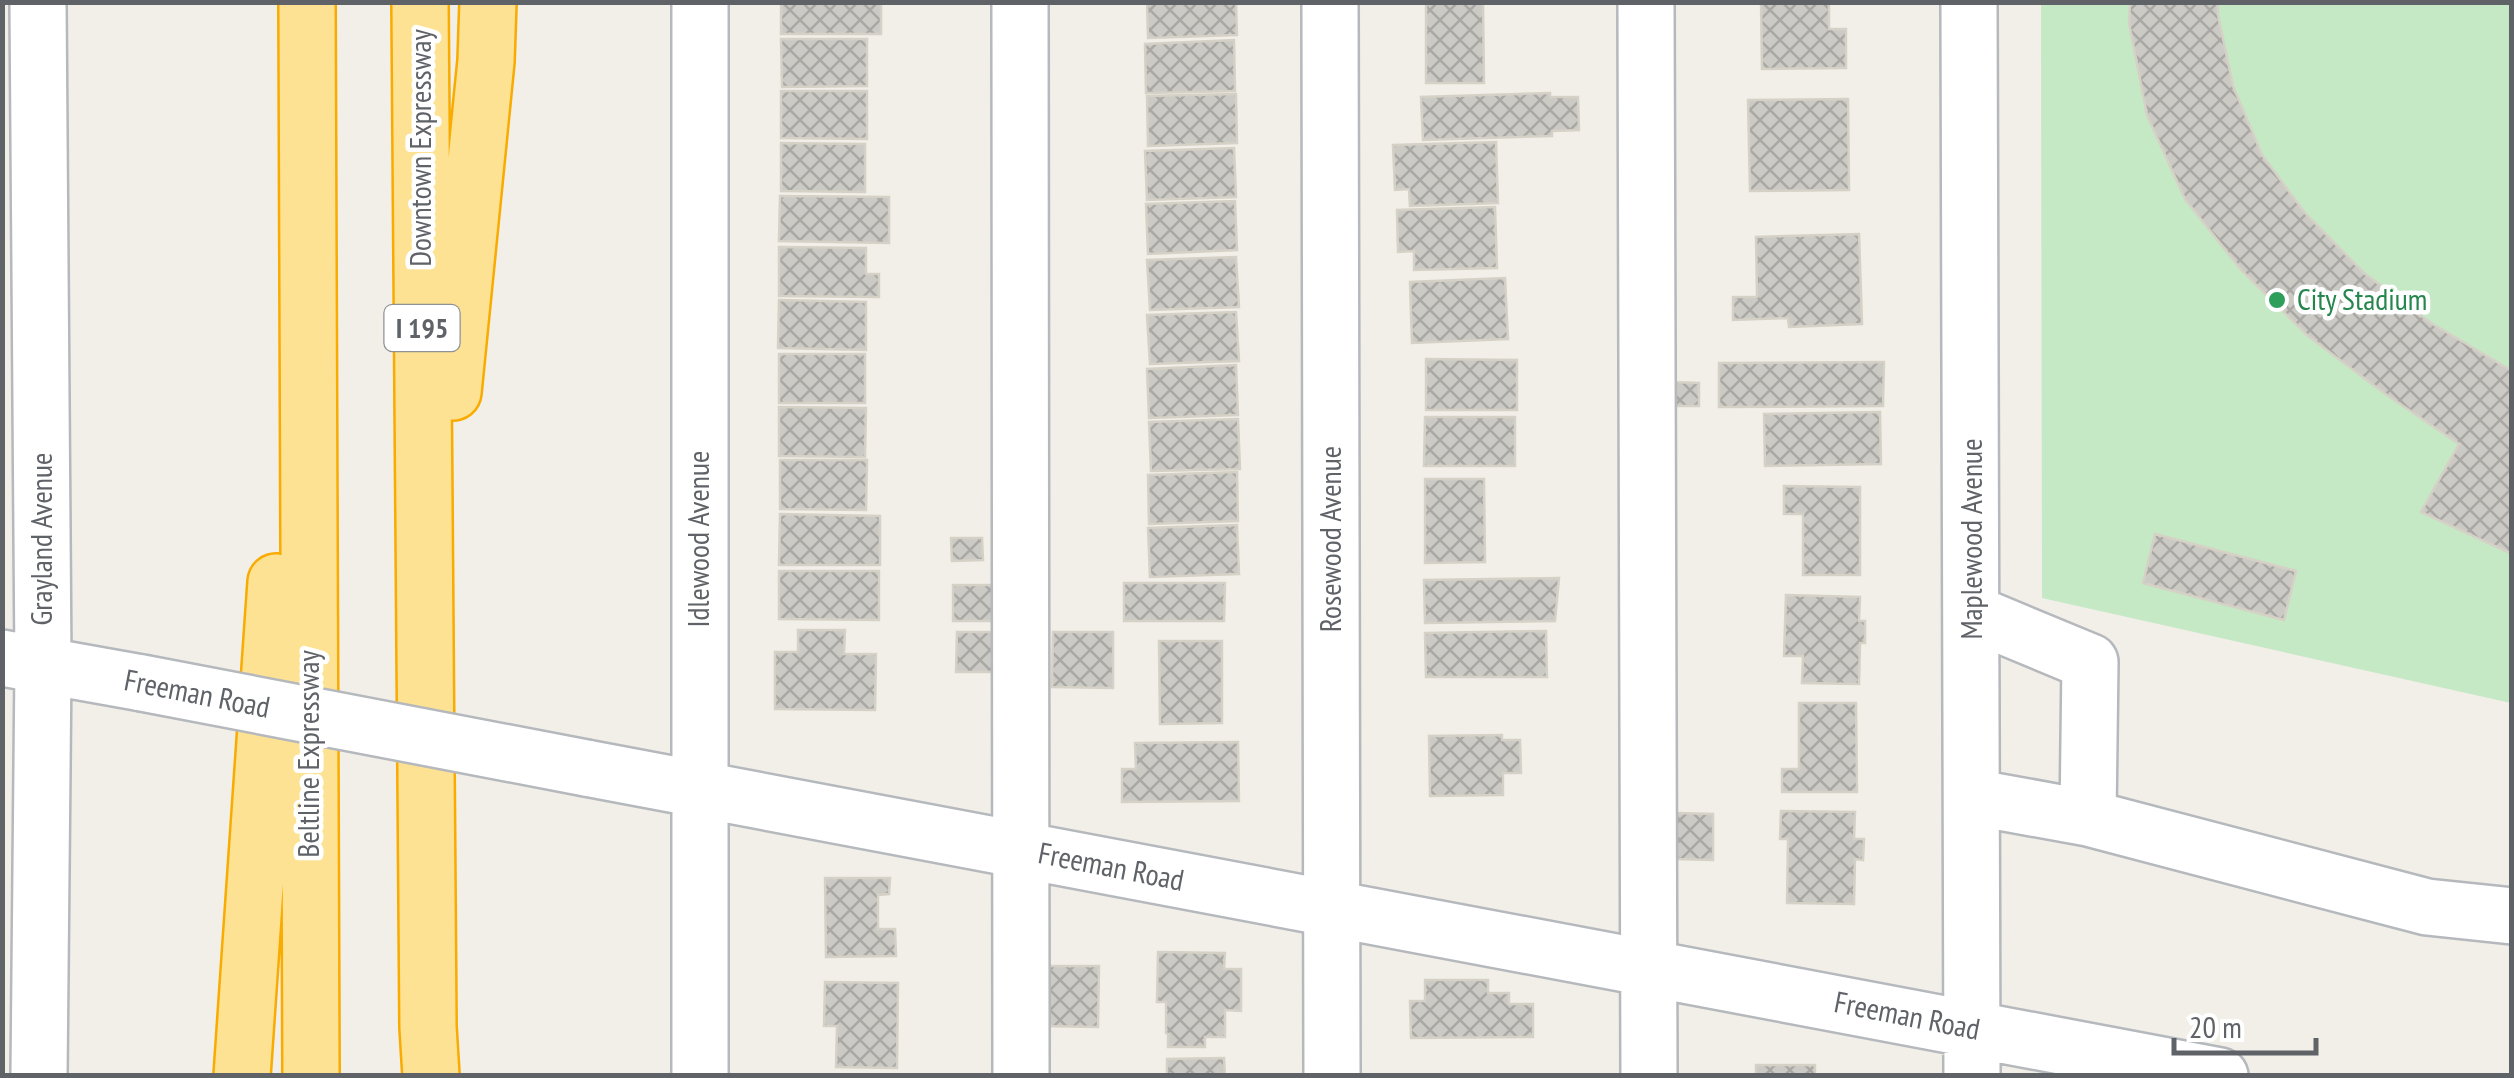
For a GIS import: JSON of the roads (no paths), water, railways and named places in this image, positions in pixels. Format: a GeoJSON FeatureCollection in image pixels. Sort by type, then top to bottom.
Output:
{"type":"FeatureCollection","features":[{"type":"Feature","properties":{"kind":"highway"},"geometry":{"type":"LineString","coordinates":[[242,1076],[278,552],[308,433],[307,2]]}},
{"type":"Feature","properties":{"kind":"highway","name":"Downtown Expressway"},"geometry":{"type":"LineString","coordinates":[[420,2],[424,653]]}},
{"type":"Feature","properties":{"kind":"highway"},"geometry":{"type":"LineString","coordinates":[[424,653],[458,349],[486,61],[488,2]]}},
{"type":"Feature","properties":{"kind":"highway","name":"Beltline Expressway"},"geometry":{"type":"LineString","coordinates":[[308,433],[311,1076]]}},
{"type":"Feature","properties":{"kind":"highway","name":"I 195"},"geometry":{"type":"LineString","coordinates":[[424,653],[428,1027],[432,1076]]}},
{"type":"Feature","properties":{"kind":"street","name":"Grayland Avenue"},"geometry":{"type":"LineString","coordinates":[[38,2],[23,662],[38,1076]]}},
{"type":"Feature","properties":{"kind":"street","name":"Idlewood Avenue"},"geometry":{"type":"LineString","coordinates":[[700,2],[700,1076]]}},
{"type":"Feature","properties":{"kind":"street"},"geometry":{"type":"LineString","coordinates":[[1020,2],[1021,1076]]}},
{"type":"Feature","properties":{"kind":"street","name":"Rosewood Avenue"},"geometry":{"type":"LineString","coordinates":[[1330,2],[1332,1076]]}},
{"type":"Feature","properties":{"kind":"street"},"geometry":{"type":"LineString","coordinates":[[1646,2],[1650,1076]]}},
{"type":"Feature","properties":{"kind":"street","name":"Maplewood Avenue"},"geometry":{"type":"LineString","coordinates":[[1969,2],[1972,1052]]}},
{"type":"Feature","properties":{"kind":"street"},"geometry":{"type":"LineString","coordinates":[[1972,613],[2090,662],[2088,818]]}},
{"type":"Feature","properties":{"kind":"street","name":"Freeman Road"},"geometry":{"type":"LineString","coordinates":[[23,662],[1650,968],[1972,1052],[2220,1076]]}},
{"type":"Feature","properties":{"kind":"street"},"geometry":{"type":"LineString","coordinates":[[1972,798],[2088,818],[2427,907],[2512,916]]}},
{"type":"Feature","properties":{"kind":"place","name":"City Stadium"},"geometry":{"type":"Point","coordinates":[2277,300]}}]}
